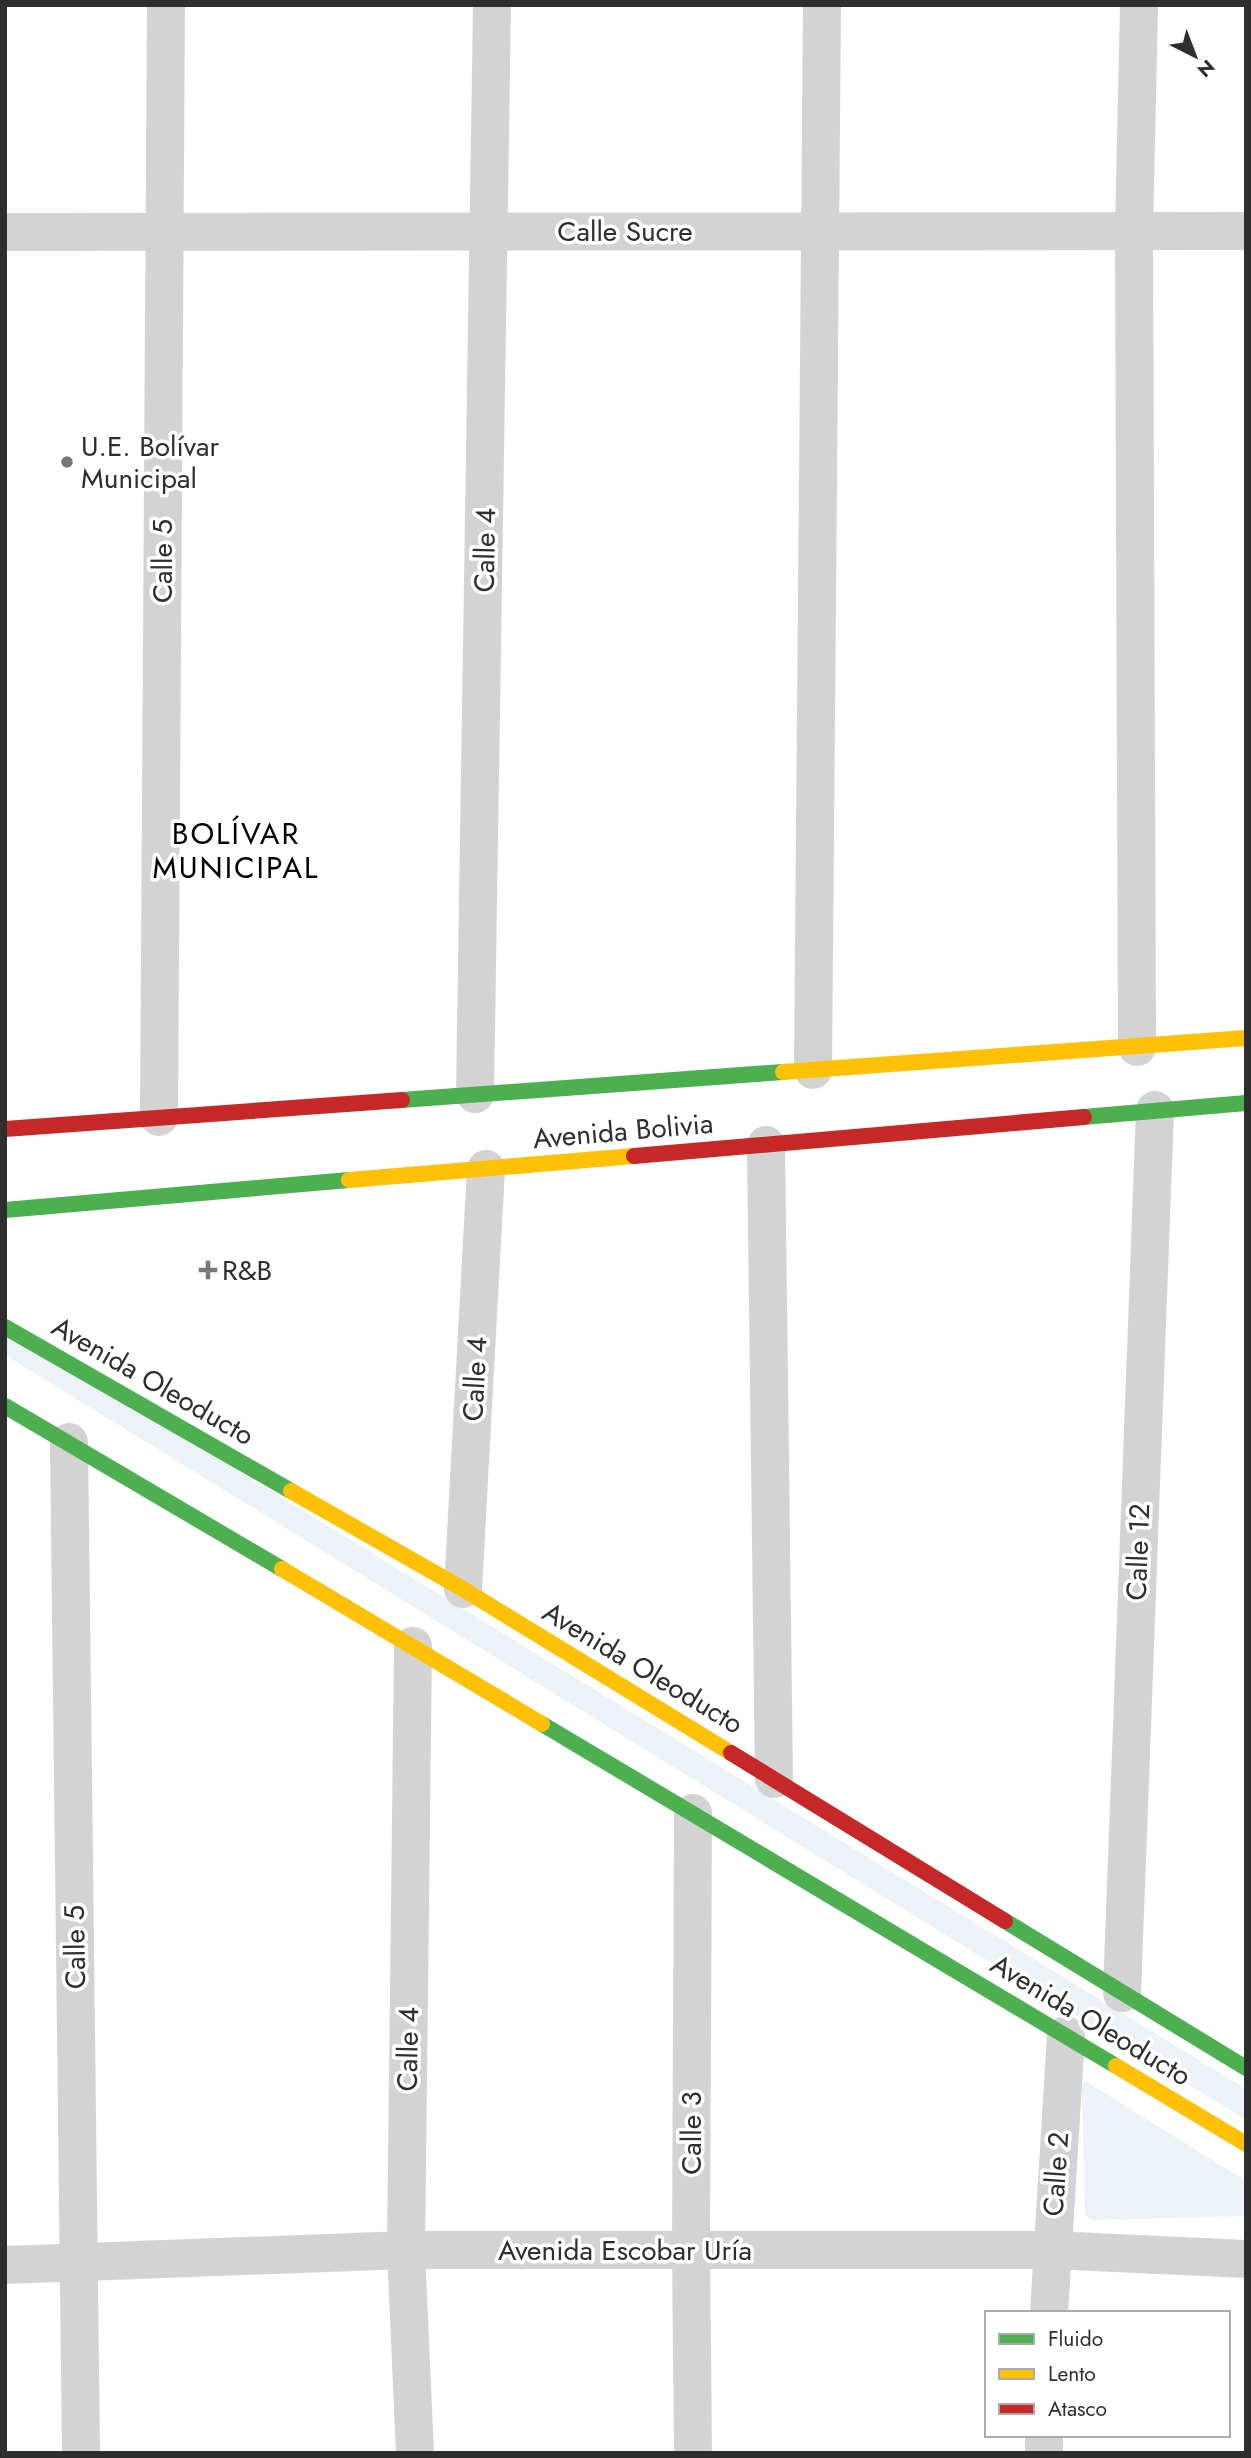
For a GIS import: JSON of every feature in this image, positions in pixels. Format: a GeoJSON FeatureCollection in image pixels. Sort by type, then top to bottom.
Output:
{"type":"FeatureCollection","features":[{"type":"Feature","properties":{"kind":"street","name":"Calle 5"},"geometry":{"type":"LineString","coordinates":[[159,1117],[166,5]]}},
{"type":"Feature","properties":{"kind":"street","name":"Calle 4"},"geometry":{"type":"LineString","coordinates":[[475,1094],[492,5]]}},
{"type":"Feature","properties":{"kind":"street"},"geometry":{"type":"LineString","coordinates":[[813,1070],[822,5]]}},
{"type":"Feature","properties":{"kind":"street"},"geometry":{"type":"LineString","coordinates":[[1137,1046],[1135,231],[1139,5]]}},
{"type":"Feature","properties":{"kind":"street","name":"Calle Sucre"},"geometry":{"type":"LineString","coordinates":[[5,232],[1246,231]]}},
{"type":"Feature","properties":{"kind":"street","name":"Avenida Bolivia"},"geometry":{"type":"LineString","coordinates":[[5,1129],[1246,1038]]}},
{"type":"Feature","properties":{"kind":"street","name":"Avenida Bolivia"},"geometry":{"type":"LineString","coordinates":[[5,1210],[1246,1102]]}},
{"type":"Feature","properties":{"kind":"street","name":"Calle 12"},"geometry":{"type":"LineString","coordinates":[[1122,1993],[1154,1110]]}},
{"type":"Feature","properties":{"kind":"street"},"geometry":{"type":"LineString","coordinates":[[766,1145],[774,1779]]}},
{"type":"Feature","properties":{"kind":"street","name":"Calle 4"},"geometry":{"type":"LineString","coordinates":[[463,1589],[486,1169]]}},
{"type":"Feature","properties":{"kind":"street","name":"Avenida Oleoducto"},"geometry":{"type":"LineString","coordinates":[[5,1326],[463,1589],[1246,2068]]}},
{"type":"Feature","properties":{"kind":"street","name":"Avenida Oleoducto"},"geometry":{"type":"LineString","coordinates":[[5,1406],[69,1441],[1246,2144]]}},
{"type":"Feature","properties":{"kind":"street","name":"Calle 5"},"geometry":{"type":"LineString","coordinates":[[69,1441],[81,2453]]}},
{"type":"Feature","properties":{"kind":"street","name":"Calle 4"},"geometry":{"type":"LineString","coordinates":[[412,1646],[406,2250],[415,2453]]}},
{"type":"Feature","properties":{"kind":"street","name":"Calle 3"},"geometry":{"type":"LineString","coordinates":[[693,2453],[691,2249],[694,1813]]}},
{"type":"Feature","properties":{"kind":"street","name":"Calle 2"},"geometry":{"type":"LineString","coordinates":[[1049,2311],[1066,2035]]}},
{"type":"Feature","properties":{"kind":"street","name":"Avenida Escobar Uría"},"geometry":{"type":"LineString","coordinates":[[5,2265],[406,2250],[1051,2250],[1246,2259]]}},
{"type":"Feature","properties":{"kind":"shaded area"},"geometry":{"type":"Polygon","coordinates":[[[5,1328],[1246,2089],[1246,2120],[5,1355],[5,1328]]]}},
{"type":"Feature","properties":{"kind":"shaded area"},"geometry":{"type":"Polygon","coordinates":[[[1087,2082],[1246,2181],[1246,2216],[1092,2220],[1085,2215],[1082,2088],[1083,2083],[1087,2082]]]}},
{"type":"Feature","properties":{"kind":"traffic: fast"},"geometry":{"type":"LineString","coordinates":[[402,1100],[783,1072]]}},
{"type":"Feature","properties":{"kind":"traffic: fast"},"geometry":{"type":"LineString","coordinates":[[1084,1117],[1246,1103]]}},
{"type":"Feature","properties":{"kind":"traffic: fast"},"geometry":{"type":"LineString","coordinates":[[5,1210],[349,1180]]}},
{"type":"Feature","properties":{"kind":"traffic: fast"},"geometry":{"type":"LineString","coordinates":[[5,1327],[291,1491]]}},
{"type":"Feature","properties":{"kind":"traffic: fast"},"geometry":{"type":"LineString","coordinates":[[5,1406],[282,1569]]}},
{"type":"Feature","properties":{"kind":"traffic: fast"},"geometry":{"type":"LineString","coordinates":[[542,1724],[1116,2066]]}},
{"type":"Feature","properties":{"kind":"traffic: fast"},"geometry":{"type":"LineString","coordinates":[[1005,1921],[1246,2068]]}},
{"type":"Feature","properties":{"kind":"traffic: slow"},"geometry":{"type":"LineString","coordinates":[[783,1072],[1246,1038]]}},
{"type":"Feature","properties":{"kind":"traffic: slow"},"geometry":{"type":"LineString","coordinates":[[349,1180],[634,1156]]}},
{"type":"Feature","properties":{"kind":"traffic: slow"},"geometry":{"type":"LineString","coordinates":[[291,1491],[463,1589],[731,1753]]}},
{"type":"Feature","properties":{"kind":"traffic: slow"},"geometry":{"type":"LineString","coordinates":[[282,1569],[542,1724]]}},
{"type":"Feature","properties":{"kind":"traffic: slow"},"geometry":{"type":"LineString","coordinates":[[1116,2066],[1246,2144]]}},
{"type":"Feature","properties":{"kind":"traffic: jam"},"geometry":{"type":"LineString","coordinates":[[5,1129],[402,1100]]}},
{"type":"Feature","properties":{"kind":"traffic: jam"},"geometry":{"type":"LineString","coordinates":[[634,1156],[1084,1117]]}},
{"type":"Feature","properties":{"kind":"traffic: jam"},"geometry":{"type":"LineString","coordinates":[[731,1753],[1005,1921]]}},
{"type":"Feature","properties":{"kind":"place","name":"U.E. Bolívar Municipal"},"geometry":{"type":"Point","coordinates":[67,462]}},
{"type":"Feature","properties":{"kind":"place","name":"R&B"},"geometry":{"type":"Point","coordinates":[208,1270]}},
{"type":"Feature","properties":{"kind":"district","name":"BOLÍVAR MUNICIPAL"},"geometry":{"type":"Point","coordinates":[236,850]}}]}
